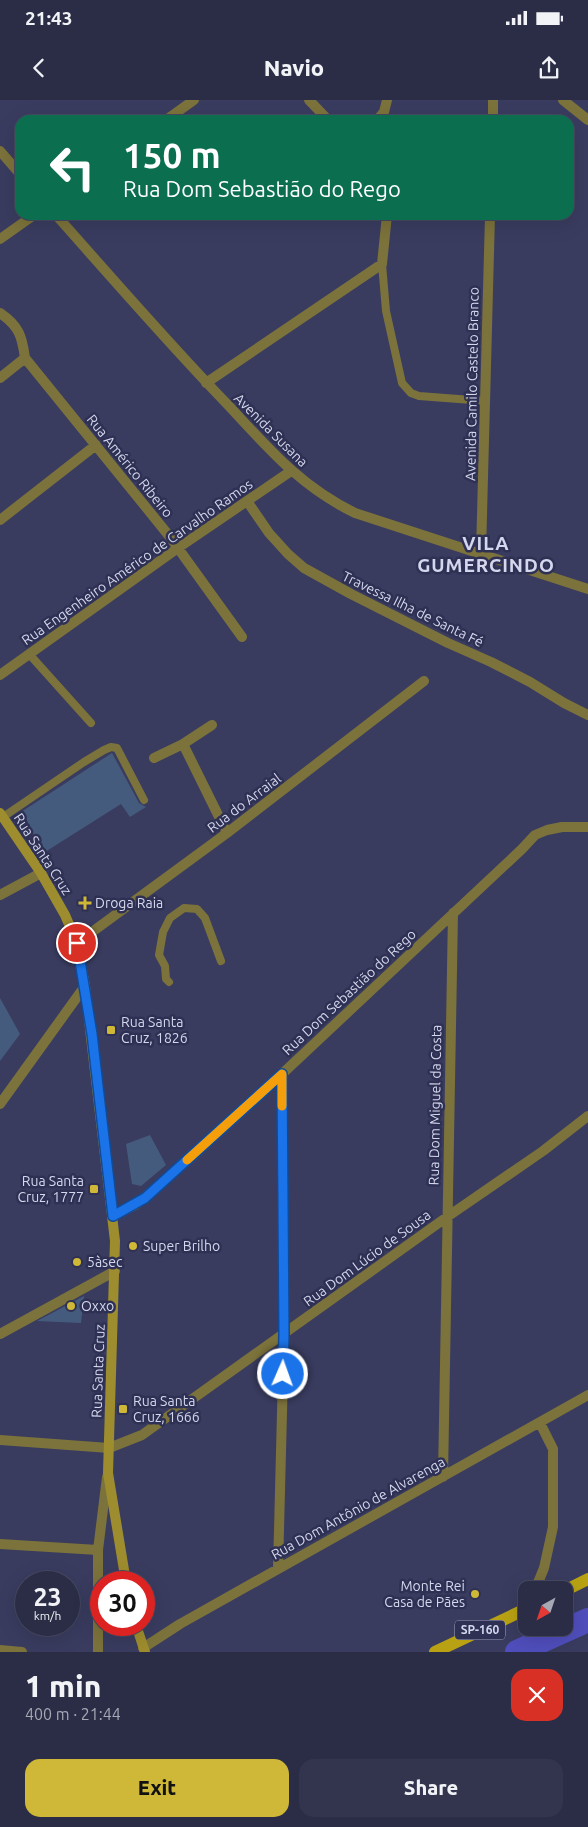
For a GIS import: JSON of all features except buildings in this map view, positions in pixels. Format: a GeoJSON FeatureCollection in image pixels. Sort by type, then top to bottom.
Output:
{"type":"FeatureCollection","features":[{"type":"Feature","properties":{"kind":"main road","name":"Rua Santa Cruz"},"geometry":{"type":"LineString","coordinates":[[2,815],[41,873],[65,915],[77,943],[84,986],[113,1216],[115,1271],[108,1474],[124,1571]]}},
{"type":"Feature","properties":{"kind":"main road"},"geometry":{"type":"LineString","coordinates":[[573,1586],[588,1579]]}},
{"type":"Feature","properties":{"kind":"main road","name":"SP-160"},"geometry":{"type":"LineString","coordinates":[[434,1652],[518,1613]]}},
{"type":"Feature","properties":{"kind":"main road"},"geometry":{"type":"LineString","coordinates":[[140,1636],[144,1650]]}},
{"type":"Feature","properties":{"kind":"street"},"geometry":{"type":"LineString","coordinates":[[173,115],[194,100]]}},
{"type":"Feature","properties":{"kind":"street"},"geometry":{"type":"LineString","coordinates":[[309,100],[323,115]]}},
{"type":"Feature","properties":{"kind":"street"},"geometry":{"type":"LineString","coordinates":[[381,115],[384,112],[386,100]]}},
{"type":"Feature","properties":{"kind":"street"},"geometry":{"type":"LineString","coordinates":[[493,100],[493,115]]}},
{"type":"Feature","properties":{"kind":"street"},"geometry":{"type":"LineString","coordinates":[[563,100],[588,120]]}},
{"type":"Feature","properties":{"kind":"street"},"geometry":{"type":"LineString","coordinates":[[0,151],[15,168]]}},
{"type":"Feature","properties":{"kind":"street"},"geometry":{"type":"LineString","coordinates":[[0,239],[27,220]]}},
{"type":"Feature","properties":{"kind":"street","name":"Avenida Susana"},"geometry":{"type":"LineString","coordinates":[[60,220],[206,383],[291,471],[321,494],[355,513],[588,589]]}},
{"type":"Feature","properties":{"kind":"street"},"geometry":{"type":"LineString","coordinates":[[206,383],[382,264],[387,220]]}},
{"type":"Feature","properties":{"kind":"street","name":"Avenida Camilo Castelo Branco"},"geometry":{"type":"LineString","coordinates":[[481,553],[490,220]]}},
{"type":"Feature","properties":{"kind":"street","name":"Rua Américo Ribeiro"},"geometry":{"type":"LineString","coordinates":[[0,313],[11,321],[20,332],[25,358],[178,548],[242,638]]}},
{"type":"Feature","properties":{"kind":"street"},"geometry":{"type":"LineString","coordinates":[[0,378],[25,358]]}},
{"type":"Feature","properties":{"kind":"street"},"geometry":{"type":"LineString","coordinates":[[0,520],[96,445]]}},
{"type":"Feature","properties":{"kind":"street","name":"Rua Engenheiro Américo de Carvalho Ramos"},"geometry":{"type":"LineString","coordinates":[[0,676],[178,548],[291,471]]}},
{"type":"Feature","properties":{"kind":"street","name":"Travessa Ilha de Santa Fé"},"geometry":{"type":"LineString","coordinates":[[247,501],[270,533],[288,554],[304,568],[448,644],[491,662],[530,682],[564,704],[588,715]]}},
{"type":"Feature","properties":{"kind":"street","name":"Rua do Arraial"},"geometry":{"type":"LineString","coordinates":[[77,943],[227,833],[424,681]]}},
{"type":"Feature","properties":{"kind":"street"},"geometry":{"type":"LineString","coordinates":[[154,758],[182,744],[212,725]]}},
{"type":"Feature","properties":{"kind":"street"},"geometry":{"type":"LineString","coordinates":[[182,744],[227,833]]}},
{"type":"Feature","properties":{"kind":"street","name":"Rua Dom Sebastião do Rego"},"geometry":{"type":"LineString","coordinates":[[113,1216],[145,1198],[282,1074],[534,835],[562,827],[588,827]]}},
{"type":"Feature","properties":{"kind":"street"},"geometry":{"type":"LineString","coordinates":[[0,895],[41,873]]}},
{"type":"Feature","properties":{"kind":"street","name":"Rua Dom Miguel da Costa"},"geometry":{"type":"LineString","coordinates":[[443,1477],[453,913]]}},
{"type":"Feature","properties":{"kind":"street"},"geometry":{"type":"LineString","coordinates":[[0,1104],[84,986]]}},
{"type":"Feature","properties":{"kind":"street"},"geometry":{"type":"LineString","coordinates":[[278,1569],[284,1334],[282,1074]]}},
{"type":"Feature","properties":{"kind":"street","name":"Rua Dom Lúcio de Sousa"},"geometry":{"type":"LineString","coordinates":[[109,1448],[142,1435],[156,1426],[447,1217],[543,1151],[588,1116]]}},
{"type":"Feature","properties":{"kind":"street"},"geometry":{"type":"LineString","coordinates":[[0,1334],[115,1271]]}},
{"type":"Feature","properties":{"kind":"street","name":"Rua Dom Antônio de Alvarenga"},"geometry":{"type":"LineString","coordinates":[[144,1650],[180,1624],[588,1395]]}},
{"type":"Feature","properties":{"kind":"street"},"geometry":{"type":"LineString","coordinates":[[539,1581],[544,1568],[553,1527],[553,1449],[540,1423]]}},
{"type":"Feature","properties":{"kind":"street"},"geometry":{"type":"LineString","coordinates":[[0,1440],[109,1448]]}},
{"type":"Feature","properties":{"kind":"street","name":"Rua Santa Cruz"},"geometry":{"type":"LineString","coordinates":[[98,1652],[98,1550],[108,1474]]}},
{"type":"Feature","properties":{"kind":"street"},"geometry":{"type":"LineString","coordinates":[[0,1544],[98,1550]]}},
{"type":"Feature","properties":{"kind":"street"},"geometry":{"type":"LineString","coordinates":[[0,1650],[22,1652]]}},
{"type":"Feature","properties":{"kind":"lane"},"geometry":{"type":"LineString","coordinates":[[382,264],[386,311],[402,383],[411,393],[419,396],[485,400]]}},
{"type":"Feature","properties":{"kind":"lane"},"geometry":{"type":"LineString","coordinates":[[30,655],[91,724]]}},
{"type":"Feature","properties":{"kind":"lane"},"geometry":{"type":"LineString","coordinates":[[2,815],[84,762],[111,747],[117,748],[144,800]]}},
{"type":"Feature","properties":{"kind":"lane"},"geometry":{"type":"LineString","coordinates":[[169,982],[166,979],[165,966],[158,954],[163,932],[170,918],[184,908],[197,909],[205,918],[221,961]]}},
{"type":"Feature","properties":{"kind":"waterway"},"geometry":{"type":"LineString","coordinates":[[517,1652],[588,1620]]}},
{"type":"Feature","properties":{"kind":"slow traffic"},"geometry":{"type":"LineString","coordinates":[[187,1160],[282,1074],[282,1106]]}},
{"type":"Feature","properties":{"kind":"place","name":"Droga Raia"},"geometry":{"type":"Point","coordinates":[85,903]}},
{"type":"Feature","properties":{"kind":"place","name":"Rua Santa Cruz, 1826"},"geometry":{"type":"Point","coordinates":[111,1030]}},
{"type":"Feature","properties":{"kind":"place","name":"Rua Santa Cruz, 1777"},"geometry":{"type":"Point","coordinates":[94,1189]}},
{"type":"Feature","properties":{"kind":"place","name":"Super Brilho"},"geometry":{"type":"Point","coordinates":[133,1246]}},
{"type":"Feature","properties":{"kind":"place","name":"5àsec"},"geometry":{"type":"Point","coordinates":[77,1262]}},
{"type":"Feature","properties":{"kind":"place","name":"Oxxo"},"geometry":{"type":"Point","coordinates":[71,1306]}},
{"type":"Feature","properties":{"kind":"place","name":"Rua Santa Cruz, 1666"},"geometry":{"type":"Point","coordinates":[123,1409]}},
{"type":"Feature","properties":{"kind":"place","name":"Monte Rei Casa de Pães"},"geometry":{"type":"Point","coordinates":[475,1594]}},
{"type":"Feature","properties":{"kind":"district","name":"VILA GUMERCINDO"},"geometry":{"type":"Point","coordinates":[486,554]}},
{"type":"Feature","properties":{"kind":"route"},"geometry":{"type":"LineString","coordinates":[[77,943],[92,1034],[113,1216],[145,1198],[282,1074],[283,1374]]}}]}
